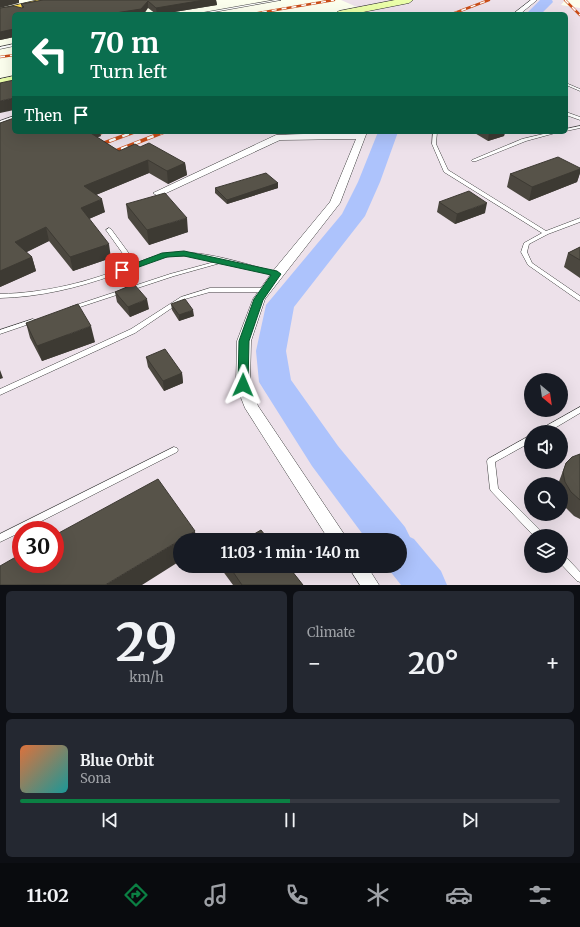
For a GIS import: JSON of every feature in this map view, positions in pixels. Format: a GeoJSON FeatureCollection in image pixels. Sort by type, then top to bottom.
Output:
{"type":"FeatureCollection","features":[{"type":"Feature","properties":{"kind":"highway"},"geometry":{"type":"LineString","coordinates":[[0,6],[34,0]]}},
{"type":"Feature","properties":{"kind":"highway"},"geometry":{"type":"LineString","coordinates":[[0,12],[17,10],[53,0]]}},
{"type":"Feature","properties":{"kind":"main road"},"geometry":{"type":"LineString","coordinates":[[349,12],[409,0]]}},
{"type":"Feature","properties":{"kind":"main road"},"geometry":{"type":"LineString","coordinates":[[0,82],[12,79]]}},
{"type":"Feature","properties":{"kind":"street"},"geometry":{"type":"LineString","coordinates":[[519,12],[534,0]]}},
{"type":"Feature","properties":{"kind":"street"},"geometry":{"type":"LineString","coordinates":[[158,193],[279,137],[362,134],[355,156],[335,203],[277,274],[259,299],[244,341],[243,385],[252,408],[334,533]]}},
{"type":"Feature","properties":{"kind":"street"},"geometry":{"type":"LineString","coordinates":[[362,573],[370,585]]}},
{"type":"Feature","properties":{"kind":"lane"},"geometry":{"type":"LineString","coordinates":[[238,7],[234,4],[260,0]]}},
{"type":"Feature","properties":{"kind":"lane"},"geometry":{"type":"LineString","coordinates":[[209,12],[280,0]]}},
{"type":"Feature","properties":{"kind":"lane"},"geometry":{"type":"LineString","coordinates":[[0,48],[12,45]]}},
{"type":"Feature","properties":{"kind":"lane"},"geometry":{"type":"LineString","coordinates":[[568,85],[580,90]]}},
{"type":"Feature","properties":{"kind":"lane"},"geometry":{"type":"LineString","coordinates":[[568,114],[580,119]]}},
{"type":"Feature","properties":{"kind":"lane"},"geometry":{"type":"LineString","coordinates":[[0,122],[12,118]]}},
{"type":"Feature","properties":{"kind":"lane"},"geometry":{"type":"LineString","coordinates":[[568,129],[580,126]]}},
{"type":"Feature","properties":{"kind":"lane"},"geometry":{"type":"LineString","coordinates":[[435,134],[434,144],[446,171],[546,233]]}},
{"type":"Feature","properties":{"kind":"lane"},"geometry":{"type":"LineString","coordinates":[[474,160],[524,140],[549,134]]}},
{"type":"Feature","properties":{"kind":"lane"},"geometry":{"type":"LineString","coordinates":[[580,220],[546,233],[527,243],[524,252],[530,264],[580,299]]}},
{"type":"Feature","properties":{"kind":"lane"},"geometry":{"type":"LineString","coordinates":[[109,230],[135,266]]}},
{"type":"Feature","properties":{"kind":"lane"},"geometry":{"type":"LineString","coordinates":[[0,296],[20,297],[55,291],[98,279],[165,255],[184,253],[277,274]]}},
{"type":"Feature","properties":{"kind":"lane"},"geometry":{"type":"LineString","coordinates":[[67,310],[172,275],[222,262]]}},
{"type":"Feature","properties":{"kind":"lane"},"geometry":{"type":"LineString","coordinates":[[0,392],[133,330],[183,298],[210,290],[265,290]]}},
{"type":"Feature","properties":{"kind":"lane"},"geometry":{"type":"LineString","coordinates":[[0,332],[38,320]]}},
{"type":"Feature","properties":{"kind":"lane"},"geometry":{"type":"LineString","coordinates":[[554,425],[580,410]]}},
{"type":"Feature","properties":{"kind":"lane"},"geometry":{"type":"LineString","coordinates":[[524,442],[491,461],[494,489],[533,529]]}},
{"type":"Feature","properties":{"kind":"lane"},"geometry":{"type":"LineString","coordinates":[[0,538],[174,450]]}},
{"type":"Feature","properties":{"kind":"lane"},"geometry":{"type":"LineString","coordinates":[[568,565],[580,578]]}},
{"type":"Feature","properties":{"kind":"shaded area"},"geometry":{"type":"Polygon","coordinates":[[[341,0],[565,0],[561,5],[580,8],[580,585],[0,585],[0,86],[12,83],[12,134],[568,134],[568,12],[361,12],[366,11],[341,0]]]}},
{"type":"Feature","properties":{"kind":"building"},"geometry":{"type":"Polygon","coordinates":[[[43,0],[204,0],[156,8],[148,1],[141,9],[122,12],[12,12],[12,29],[0,32],[0,8],[14,6],[24,7],[21,4],[43,0]]]}},
{"type":"Feature","properties":{"kind":"building"},"geometry":{"type":"Polygon","coordinates":[[[12,80],[12,98],[0,101],[0,83],[12,80]]]}},
{"type":"Feature","properties":{"kind":"building"},"geometry":{"type":"Polygon","coordinates":[[[12,119],[12,134],[92,134],[119,151],[135,144],[140,147],[149,143],[185,163],[167,171],[148,160],[84,186],[102,199],[81,208],[109,244],[70,257],[46,227],[15,242],[32,257],[0,271],[0,123],[12,119]]]}},
{"type":"Feature","properties":{"kind":"building"},"geometry":{"type":"Polygon","coordinates":[[[558,157],[580,169],[532,187],[510,174],[558,157]]]}},
{"type":"Feature","properties":{"kind":"building"},"geometry":{"type":"Polygon","coordinates":[[[266,173],[278,183],[227,200],[215,188],[266,173]]]}},
{"type":"Feature","properties":{"kind":"building"},"geometry":{"type":"Polygon","coordinates":[[[469,191],[487,203],[457,214],[439,202],[469,191]]]}},
{"type":"Feature","properties":{"kind":"building"},"geometry":{"type":"Polygon","coordinates":[[[165,193],[187,218],[147,230],[126,204],[165,193]]]}},
{"type":"Feature","properties":{"kind":"building"},"geometry":{"type":"Polygon","coordinates":[[[580,247],[580,260],[568,253],[580,247]]]}},
{"type":"Feature","properties":{"kind":"building"},"geometry":{"type":"Polygon","coordinates":[[[134,284],[147,299],[128,307],[115,292],[134,284]]]}},
{"type":"Feature","properties":{"kind":"building"},"geometry":{"type":"Polygon","coordinates":[[[185,299],[193,310],[179,315],[171,304],[185,299]]]}},
{"type":"Feature","properties":{"kind":"building"},"geometry":{"type":"Polygon","coordinates":[[[78,304],[91,326],[37,346],[26,323],[78,304]]]}},
{"type":"Feature","properties":{"kind":"building"},"geometry":{"type":"Polygon","coordinates":[[[165,349],[182,373],[163,381],[146,357],[165,349]]]}},
{"type":"Feature","properties":{"kind":"building"},"geometry":{"type":"Polygon","coordinates":[[[580,454],[580,500],[571,492],[568,487],[568,477],[564,477],[563,472],[564,469],[568,469],[568,461],[572,457],[580,454]]]}},
{"type":"Feature","properties":{"kind":"building"},"geometry":{"type":"Polygon","coordinates":[[[158,479],[195,531],[192,533],[173,533],[173,544],[105,585],[0,585],[0,566],[12,559],[12,573],[64,573],[64,530],[158,479]]]}},
{"type":"Feature","properties":{"kind":"building"},"geometry":{"type":"Polygon","coordinates":[[[261,530],[263,533],[256,533],[261,530]]]}},
{"type":"Feature","properties":{"kind":"building"},"geometry":{"type":"Polygon","coordinates":[[[234,573],[294,573],[303,585],[242,585],[234,573]]]}},
{"type":"Feature","properties":{"kind":"waterway"},"geometry":{"type":"LineString","coordinates":[[535,12],[546,2]]}},
{"type":"Feature","properties":{"kind":"waterway"},"geometry":{"type":"LineString","coordinates":[[386,533],[325,456],[275,382],[271,351],[280,305],[353,216],[369,182],[387,134]]}},
{"type":"Feature","properties":{"kind":"waterway"},"geometry":{"type":"LineString","coordinates":[[407,561],[426,585]]}},
{"type":"Feature","properties":{"kind":"railway"},"geometry":{"type":"LineString","coordinates":[[264,12],[334,0]]}},
{"type":"Feature","properties":{"kind":"railway"},"geometry":{"type":"LineString","coordinates":[[457,12],[489,0]]}},
{"type":"Feature","properties":{"kind":"railway"},"geometry":{"type":"LineString","coordinates":[[565,0],[580,15]]}},
{"type":"Feature","properties":{"kind":"railway"},"geometry":{"type":"LineString","coordinates":[[0,57],[12,55]]}},
{"type":"Feature","properties":{"kind":"railway"},"geometry":{"type":"LineString","coordinates":[[96,146],[129,134]]}},
{"type":"Feature","properties":{"kind":"railway"},"geometry":{"type":"LineString","coordinates":[[108,154],[159,134]]}},
{"type":"Feature","properties":{"kind":"route"},"geometry":{"type":"LineString","coordinates":[[122,270],[165,255],[184,253],[277,274],[259,299],[244,341],[243,385]]}}]}
